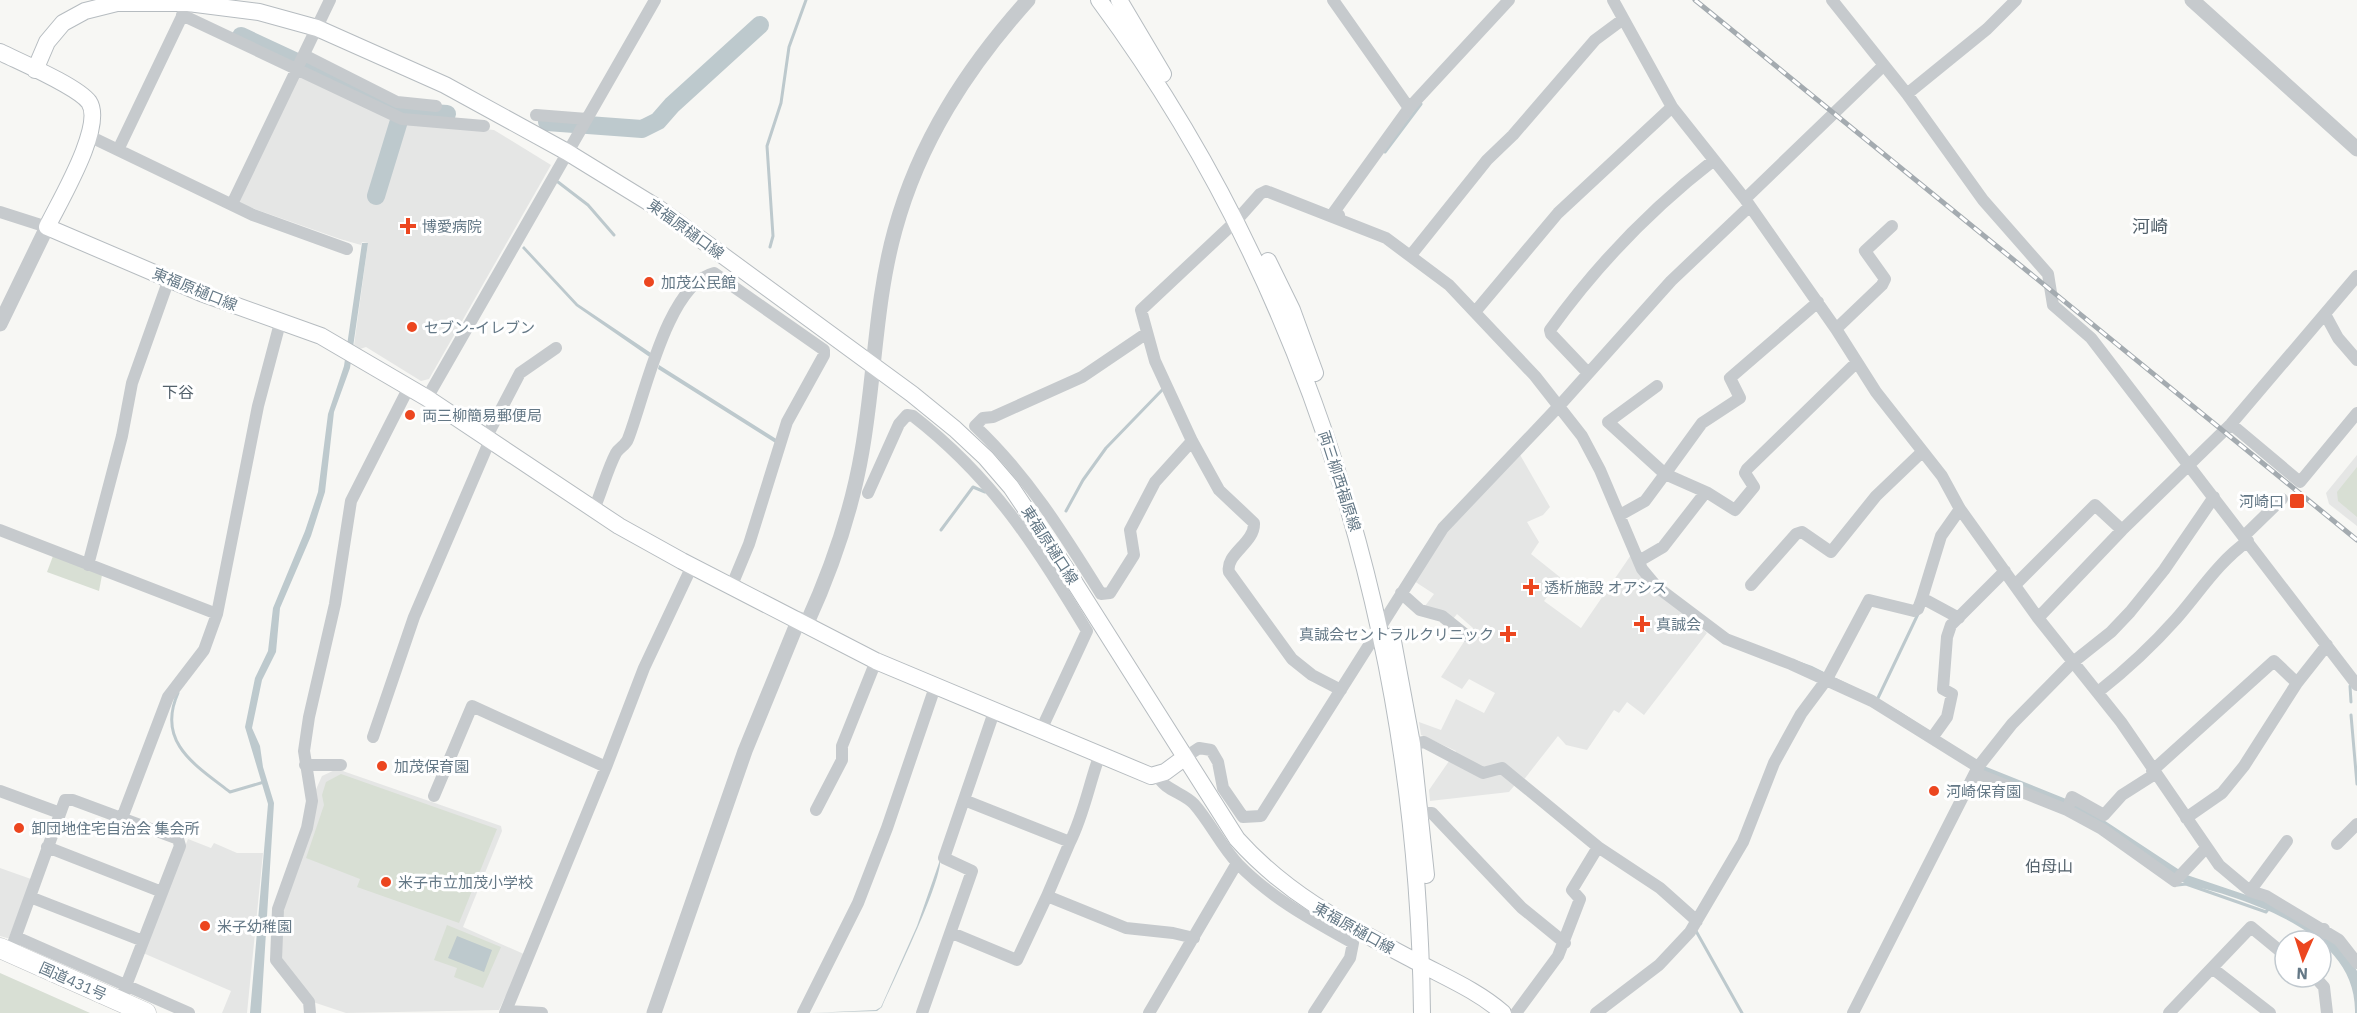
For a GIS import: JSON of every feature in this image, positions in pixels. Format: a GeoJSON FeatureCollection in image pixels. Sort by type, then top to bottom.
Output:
{"type":"FeatureCollection","features":[{"type":"Feature","properties":{"kind":"highway","name":"国道431号"},"geometry":{"type":"LineString","coordinates":[[6,950],[146,1013]]}},
{"type":"Feature","properties":{"kind":"main road","name":"両三柳西福原線"},"geometry":{"type":"LineString","coordinates":[[1099,0],[1160,87],[1239,217]]}},
{"type":"Feature","properties":{"kind":"main road","name":"両三柳西福原線"},"geometry":{"type":"LineString","coordinates":[[1119,0],[1292,310],[1344,455],[1376,567],[1407,793],[1433,1013]]}},
{"type":"Feature","properties":{"kind":"main road","name":"東福原樋口線"},"geometry":{"type":"LineString","coordinates":[[35,70],[47,42],[83,5],[117,3],[259,12],[317,28],[445,86],[567,152],[658,208],[956,429],[992,466],[1029,511],[1237,839],[1264,868],[1321,912],[1466,987],[1503,1013]]}},
{"type":"Feature","properties":{"kind":"main road"},"geometry":{"type":"LineString","coordinates":[[0,52],[70,88],[90,104],[93,112],[89,136],[47,227]]}},
{"type":"Feature","properties":{"kind":"main road","name":"東福原樋口線"},"geometry":{"type":"LineString","coordinates":[[47,227],[169,279],[280,323],[321,336],[427,398],[619,526],[692,566],[803,621],[876,661],[994,712],[1151,776],[1158,776]]}},
{"type":"Feature","properties":{"kind":"main road","name":"両三柳西福原線"},"geometry":{"type":"LineString","coordinates":[[1383,621],[1412,744],[1421,813],[1427,967],[1422,1013]]}},
{"type":"Feature","properties":{"kind":"main road"},"geometry":{"type":"LineString","coordinates":[[1158,776],[1184,758]]}},
{"type":"Feature","properties":{"kind":"street"},"geometry":{"type":"LineString","coordinates":[[232,204],[330,0]]}},
{"type":"Feature","properties":{"kind":"street"},"geometry":{"type":"LineString","coordinates":[[427,398],[655,0]]}},
{"type":"Feature","properties":{"kind":"street"},"geometry":{"type":"LineString","coordinates":[[654,1013],[745,751],[849,511],[863,449],[883,285],[894,231],[928,141],[970,69],[1028,0]]}},
{"type":"Feature","properties":{"kind":"street"},"geometry":{"type":"LineString","coordinates":[[1333,0],[1409,108]]}},
{"type":"Feature","properties":{"kind":"street"},"geometry":{"type":"LineString","coordinates":[[1337,218],[1339,215],[1334,212],[1409,108],[1509,0]]}},
{"type":"Feature","properties":{"kind":"street"},"geometry":{"type":"LineString","coordinates":[[1613,0],[1672,107],[1747,202],[1818,302],[1876,392],[1942,476],[1960,509],[2038,618],[2121,722],[2206,848],[2230,877],[2250,891],[2266,896],[2324,929]]}},
{"type":"Feature","properties":{"kind":"street"},"geometry":{"type":"LineString","coordinates":[[1832,0],[1907,94],[1983,200],[2048,274],[2053,305],[2091,338],[2357,685]]}},
{"type":"Feature","properties":{"kind":"street"},"geometry":{"type":"LineString","coordinates":[[1907,94],[1987,29],[2016,0]]}},
{"type":"Feature","properties":{"kind":"street"},"geometry":{"type":"LineString","coordinates":[[2192,0],[2357,149]]}},
{"type":"Feature","properties":{"kind":"street"},"geometry":{"type":"LineString","coordinates":[[118,150],[187,6],[301,63],[402,119],[484,126]]}},
{"type":"Feature","properties":{"kind":"street"},"geometry":{"type":"LineString","coordinates":[[1412,255],[1487,160],[1513,135],[1595,40],[1622,20]]}},
{"type":"Feature","properties":{"kind":"street"},"geometry":{"type":"LineString","coordinates":[[301,63],[397,102],[436,106]]}},
{"type":"Feature","properties":{"kind":"street"},"geometry":{"type":"LineString","coordinates":[[1184,758],[1199,748],[1211,750],[1218,762],[1223,788],[1243,817],[1261,816],[1443,528],[1560,405],[1671,281],[1883,66]]}},
{"type":"Feature","properties":{"kind":"street"},"geometry":{"type":"LineString","coordinates":[[1474,312],[1558,213],[1672,107]]}},
{"type":"Feature","properties":{"kind":"street"},"geometry":{"type":"LineString","coordinates":[[536,115],[584,124]]}},
{"type":"Feature","properties":{"kind":"street"},"geometry":{"type":"LineString","coordinates":[[89,136],[253,215],[347,249]]}},
{"type":"Feature","properties":{"kind":"street"},"geometry":{"type":"LineString","coordinates":[[1588,374],[1551,334],[1550,330],[1611,254],[1676,189],[1714,160]]}},
{"type":"Feature","properties":{"kind":"street"},"geometry":{"type":"LineString","coordinates":[[1341,690],[1312,675],[1292,659],[1229,572],[1229,563],[1253,533],[1254,523],[1220,490],[1192,441],[1155,361],[1141,310],[1239,217],[1260,194],[1266,191],[1386,238],[1412,255],[1449,285],[1560,405],[1596,461],[1639,561],[1657,587],[1726,639],[1827,679],[1872,701],[1932,738],[1977,770],[2069,806],[2175,881],[2206,848]]}},
{"type":"Feature","properties":{"kind":"street"},"geometry":{"type":"LineString","coordinates":[[0,212],[47,227],[0,324]]}},
{"type":"Feature","properties":{"kind":"street"},"geometry":{"type":"LineString","coordinates":[[1836,329],[1882,285],[1885,279],[1882,273],[1864,252],[1892,226]]}},
{"type":"Feature","properties":{"kind":"street"},"geometry":{"type":"LineString","coordinates":[[594,508],[617,451],[627,442],[645,380],[656,359],[664,330],[695,285],[714,273],[824,350],[824,355],[787,422],[749,544],[732,585]]}},
{"type":"Feature","properties":{"kind":"street"},"geometry":{"type":"LineString","coordinates":[[2038,618],[2122,530],[2231,424],[2357,276]]}},
{"type":"Feature","properties":{"kind":"street"},"geometry":{"type":"LineString","coordinates":[[741,292],[751,277]]}},
{"type":"Feature","properties":{"kind":"street"},"geometry":{"type":"LineString","coordinates":[[88,565],[122,436],[132,383],[169,279]]}},
{"type":"Feature","properties":{"kind":"street"},"geometry":{"type":"LineString","coordinates":[[1620,515],[1645,501],[1702,423],[1740,398],[1730,378],[1818,302]]}},
{"type":"Feature","properties":{"kind":"street"},"geometry":{"type":"LineString","coordinates":[[2325,314],[2338,338],[2357,360]]}},
{"type":"Feature","properties":{"kind":"street"},"geometry":{"type":"LineString","coordinates":[[122,818],[168,697],[204,650],[216,614],[258,406],[280,323]]}},
{"type":"Feature","properties":{"kind":"street"},"geometry":{"type":"LineString","coordinates":[[1041,730],[1087,631],[999,448],[975,426],[983,418],[993,417],[1082,377],[1147,333]]}},
{"type":"Feature","properties":{"kind":"street"},"geometry":{"type":"LineString","coordinates":[[373,738],[414,617],[488,439],[520,373],[556,348]]}},
{"type":"Feature","properties":{"kind":"street"},"geometry":{"type":"LineString","coordinates":[[1658,386],[1608,422],[1665,474],[1735,510],[1754,487],[1744,473],[1747,469],[1857,362]]}},
{"type":"Feature","properties":{"kind":"street"},"geometry":{"type":"LineString","coordinates":[[310,1013],[309,1002],[276,960],[278,909],[307,828],[312,801],[304,751],[309,717],[335,604],[351,501],[409,387]]}},
{"type":"Feature","properties":{"kind":"street"},"geometry":{"type":"LineString","coordinates":[[2231,424],[2300,482],[2357,413]]}},
{"type":"Feature","properties":{"kind":"street"},"geometry":{"type":"LineString","coordinates":[[868,493],[902,419],[907,415],[913,416],[963,458],[1001,499],[1029,511],[1101,594],[1110,593],[1134,555],[1130,530],[1155,482],[1192,441]]}},
{"type":"Feature","properties":{"kind":"street"},"geometry":{"type":"LineString","coordinates":[[1751,585],[1796,534],[1802,532],[1831,552],[1876,496],[1922,452]]}},
{"type":"Feature","properties":{"kind":"street"},"geometry":{"type":"LineString","coordinates":[[1639,561],[1663,547],[1705,493]]}},
{"type":"Feature","properties":{"kind":"street"},"geometry":{"type":"LineString","coordinates":[[1853,1013],[1977,770],[2012,724],[2072,663],[2111,632],[2130,612],[2164,570],[2214,497]]}},
{"type":"Feature","properties":{"kind":"street"},"geometry":{"type":"LineString","coordinates":[[2098,692],[2136,660],[2175,620],[2215,570],[2282,500]]}},
{"type":"Feature","properties":{"kind":"street"},"geometry":{"type":"LineString","coordinates":[[2015,585],[2095,505],[2122,530]]}},
{"type":"Feature","properties":{"kind":"street"},"geometry":{"type":"LineString","coordinates":[[1596,1013],[1659,965],[1690,932],[1743,842],[1774,763],[1801,714],[1827,679],[1869,600],[1914,611],[1918,609],[1941,536],[1960,509]]}},
{"type":"Feature","properties":{"kind":"street"},"geometry":{"type":"LineString","coordinates":[[0,530],[216,614]]}},
{"type":"Feature","properties":{"kind":"street"},"geometry":{"type":"LineString","coordinates":[[542,1013],[506,1012],[644,668],[692,566]]}},
{"type":"Feature","properties":{"kind":"street"},"geometry":{"type":"LineString","coordinates":[[1932,738],[1947,717],[1952,694],[1943,689],[1947,637],[1951,625],[2005,571]]}},
{"type":"Feature","properties":{"kind":"street"},"geometry":{"type":"LineString","coordinates":[[1401,594],[1420,610],[1442,616],[1467,636]]}},
{"type":"Feature","properties":{"kind":"street"},"geometry":{"type":"LineString","coordinates":[[1922,597],[1959,618]]}},
{"type":"Feature","properties":{"kind":"street"},"geometry":{"type":"LineString","coordinates":[[2186,818],[2222,793],[2244,766],[2297,683],[2327,645]]}},
{"type":"Feature","properties":{"kind":"street"},"geometry":{"type":"LineString","coordinates":[[2069,806],[2072,797],[2104,814],[2122,795],[2154,773],[2274,660],[2297,683]]}},
{"type":"Feature","properties":{"kind":"street"},"geometry":{"type":"LineString","coordinates":[[816,810],[842,760],[842,746],[876,661]]}},
{"type":"Feature","properties":{"kind":"street"},"geometry":{"type":"LineString","coordinates":[[803,1013],[858,903],[887,828],[935,687]]}},
{"type":"Feature","properties":{"kind":"street"},"geometry":{"type":"LineString","coordinates":[[435,796],[472,706],[606,767]]}},
{"type":"Feature","properties":{"kind":"street"},"geometry":{"type":"LineString","coordinates":[[922,1013],[972,872],[944,858],[994,712]]}},
{"type":"Feature","properties":{"kind":"street"},"geometry":{"type":"LineString","coordinates":[[1412,744],[1424,742],[1483,773],[1499,770],[1599,847],[1660,888],[1697,921]]}},
{"type":"Feature","properties":{"kind":"street"},"geometry":{"type":"LineString","coordinates":[[952,933],[1017,960],[1082,817],[1084,796],[1100,754]]}},
{"type":"Feature","properties":{"kind":"street"},"geometry":{"type":"LineString","coordinates":[[305,765],[341,765]]}},
{"type":"Feature","properties":{"kind":"street"},"geometry":{"type":"LineString","coordinates":[[1158,776],[1161,782],[1192,802],[1237,863],[1292,909],[1353,943],[1350,958],[1314,1013]]}},
{"type":"Feature","properties":{"kind":"street"},"geometry":{"type":"LineString","coordinates":[[0,791],[60,813]]}},
{"type":"Feature","properties":{"kind":"street"},"geometry":{"type":"LineString","coordinates":[[121,1000],[180,840],[70,799],[65,800],[30,897],[6,950],[121,1000],[189,1013]]}},
{"type":"Feature","properties":{"kind":"street"},"geometry":{"type":"LineString","coordinates":[[963,800],[1070,842]]}},
{"type":"Feature","properties":{"kind":"street"},"geometry":{"type":"LineString","coordinates":[[1421,813],[1432,813],[1522,908],[1565,943]]}},
{"type":"Feature","properties":{"kind":"street"},"geometry":{"type":"LineString","coordinates":[[2337,844],[2357,824]]}},
{"type":"Feature","properties":{"kind":"street"},"geometry":{"type":"LineString","coordinates":[[2250,891],[2287,841]]}},
{"type":"Feature","properties":{"kind":"street"},"geometry":{"type":"LineString","coordinates":[[48,847],[162,892]]}},
{"type":"Feature","properties":{"kind":"street"},"geometry":{"type":"LineString","coordinates":[[1516,1013],[1565,943],[1580,899],[1572,890],[1599,847]]}},
{"type":"Feature","properties":{"kind":"street"},"geometry":{"type":"LineString","coordinates":[[1149,1013],[1237,863]]}},
{"type":"Feature","properties":{"kind":"street"},"geometry":{"type":"LineString","coordinates":[[1047,896],[1126,928],[1173,933],[1194,938]]}},
{"type":"Feature","properties":{"kind":"street"},"geometry":{"type":"LineString","coordinates":[[30,897],[143,941]]}},
{"type":"Feature","properties":{"kind":"street"},"geometry":{"type":"LineString","coordinates":[[2173,1012],[2251,927],[2273,945]]}},
{"type":"Feature","properties":{"kind":"street"},"geometry":{"type":"LineString","coordinates":[[2333,936],[2357,963]]}},
{"type":"Feature","properties":{"kind":"street"},"geometry":{"type":"LineString","coordinates":[[2212,968],[2270,1013]]}},
{"type":"Feature","properties":{"kind":"street"},"geometry":{"type":"LineString","coordinates":[[2324,989],[2327,1013]]}},
{"type":"Feature","properties":{"kind":"shaded area","name":"博愛病院"},"geometry":{"type":"Polygon","coordinates":[[[298,76],[403,122],[494,130],[551,165],[429,379],[421,381],[366,347],[360,349],[354,345],[368,243],[362,242],[361,245],[340,239],[238,203],[298,76]]]}},
{"type":"Feature","properties":{"kind":"shaded area"},"geometry":{"type":"Polygon","coordinates":[[[362,243],[368,243],[350,368],[334,412],[325,492],[311,536],[280,608],[276,652],[262,680],[252,728],[260,746],[263,767],[274,803],[261,1013],[250,1013],[268,804],[245,727],[255,678],[268,651],[273,608],[305,531],[318,492],[328,414],[344,366],[362,243]]]}},
{"type":"Feature","properties":{"kind":"shaded area"},"geometry":{"type":"Polygon","coordinates":[[[524,246],[578,304],[654,355],[651,358],[576,306],[522,248],[524,246]]]}},
{"type":"Feature","properties":{"kind":"shaded area"},"geometry":{"type":"Polygon","coordinates":[[[659,365],[778,440],[777,444],[658,369],[659,365]]]}},
{"type":"Feature","properties":{"kind":"shaded area","name":"真誠会"},"geometry":{"type":"Polygon","coordinates":[[[1519,453],[1550,507],[1543,515],[1527,522],[1539,542],[1531,554],[1561,578],[1544,601],[1581,628],[1633,552],[1638,565],[1707,633],[1644,715],[1627,702],[1619,713],[1614,710],[1587,750],[1566,745],[1558,736],[1522,782],[1519,780],[1509,792],[1430,801],[1429,790],[1456,751],[1421,735],[1419,722],[1441,730],[1456,699],[1484,713],[1495,693],[1469,679],[1462,689],[1441,677],[1473,628],[1457,614],[1453,619],[1425,606],[1434,594],[1414,581],[1448,529],[1519,453]]]}},
{"type":"Feature","properties":{"kind":"shaded area"},"geometry":{"type":"Polygon","coordinates":[[[2357,455],[2357,526],[2329,504],[2326,493],[2357,455]]]}},
{"type":"Feature","properties":{"kind":"shaded area"},"geometry":{"type":"Polygon","coordinates":[[[2357,467],[2357,517],[2338,501],[2337,492],[2357,467]]]}},
{"type":"Feature","properties":{"kind":"shaded area"},"geometry":{"type":"Polygon","coordinates":[[[53,556],[102,575],[99,591],[47,572],[53,556]]]}},
{"type":"Feature","properties":{"kind":"shaded area"},"geometry":{"type":"Polygon","coordinates":[[[1711,623],[1735,638],[1812,666],[1899,711],[1984,766],[2081,805],[2187,875],[2270,903],[2317,929],[2302,929],[2249,903],[2192,886],[2172,877],[2086,818],[1980,772],[1982,769],[1868,696],[1828,676],[1738,641],[1710,625],[1711,623]]]}},
{"type":"Feature","properties":{"kind":"shaded area","name":"米子市立加茂小学校"},"geometry":{"type":"Polygon","coordinates":[[[337,769],[501,826],[502,831],[463,927],[526,955],[511,992],[505,997],[499,1010],[346,1013],[313,1002],[278,953],[277,932],[314,794],[322,776],[337,769]]]}},
{"type":"Feature","properties":{"kind":"shaded area"},"geometry":{"type":"Polygon","coordinates":[[[341,774],[497,829],[459,923],[357,887],[360,879],[306,858],[324,805],[322,795],[326,782],[341,774]]]}},
{"type":"Feature","properties":{"kind":"shaded area","name":"米子幼稚園"},"geometry":{"type":"Polygon","coordinates":[[[188,839],[211,848],[214,843],[237,853],[263,853],[247,1013],[222,1013],[231,991],[143,953],[188,839]]]}},
{"type":"Feature","properties":{"kind":"shaded area"},"geometry":{"type":"Polygon","coordinates":[[[940,860],[939,871],[926,908],[882,1007],[877,1011],[811,1013],[876,1010],[881,1007],[917,926],[940,860]]]}},
{"type":"Feature","properties":{"kind":"shaded area"},"geometry":{"type":"Polygon","coordinates":[[[0,868],[31,879],[9,938],[0,936],[0,868]]]}},
{"type":"Feature","properties":{"kind":"shaded area"},"geometry":{"type":"Polygon","coordinates":[[[447,925],[501,947],[483,988],[454,977],[457,968],[434,960],[447,925]]]}},
{"type":"Feature","properties":{"kind":"shaded area"},"geometry":{"type":"Polygon","coordinates":[[[457,936],[492,950],[484,972],[448,958],[457,936]]]}},
{"type":"Feature","properties":{"kind":"shaded area"},"geometry":{"type":"Polygon","coordinates":[[[2333,939],[2345,950],[2357,971],[2357,1013],[2355,1013],[2352,989],[2343,968],[2333,955],[2333,939]]]}},
{"type":"Feature","properties":{"kind":"shaded area"},"geometry":{"type":"Polygon","coordinates":[[[0,973],[90,1013],[0,1013],[0,973]]]}},
{"type":"Feature","properties":{"kind":"waterway"},"geometry":{"type":"LineString","coordinates":[[770,247],[773,236],[767,146],[781,103],[789,47],[806,0]]}},
{"type":"Feature","properties":{"kind":"waterway"},"geometry":{"type":"LineString","coordinates":[[547,122],[642,129],[658,121],[672,105],[760,25]]}},
{"type":"Feature","properties":{"kind":"waterway"},"geometry":{"type":"LineString","coordinates":[[241,36],[402,111],[447,114]]}},
{"type":"Feature","properties":{"kind":"waterway"},"geometry":{"type":"LineString","coordinates":[[1385,152],[1421,104]]}},
{"type":"Feature","properties":{"kind":"waterway"},"geometry":{"type":"LineString","coordinates":[[376,196],[402,111]]}},
{"type":"Feature","properties":{"kind":"waterway"},"geometry":{"type":"LineString","coordinates":[[558,182],[588,205],[614,235]]}},
{"type":"Feature","properties":{"kind":"waterway"},"geometry":{"type":"LineString","coordinates":[[1066,511],[1083,480],[1106,448],[1164,388]]}},
{"type":"Feature","properties":{"kind":"waterway"},"geometry":{"type":"LineString","coordinates":[[941,530],[973,487],[985,492]]}},
{"type":"Feature","properties":{"kind":"waterway"},"geometry":{"type":"LineString","coordinates":[[1877,700],[1918,614]]}},
{"type":"Feature","properties":{"kind":"waterway"},"geometry":{"type":"LineString","coordinates":[[2350,686],[2351,702]]}},
{"type":"Feature","properties":{"kind":"waterway"},"geometry":{"type":"LineString","coordinates":[[178,693],[172,710],[172,725],[176,739],[192,762],[230,792],[264,782]]}},
{"type":"Feature","properties":{"kind":"waterway"},"geometry":{"type":"LineString","coordinates":[[2351,715],[2357,784]]}},
{"type":"Feature","properties":{"kind":"waterway"},"geometry":{"type":"LineString","coordinates":[[2178,885],[2186,884],[2266,912],[2269,908]]}},
{"type":"Feature","properties":{"kind":"waterway"},"geometry":{"type":"LineString","coordinates":[[1696,931],[1742,1013]]}},
{"type":"Feature","properties":{"kind":"railway"},"geometry":{"type":"LineString","coordinates":[[1695,0],[2357,540]]}},
{"type":"Feature","properties":{"kind":"place","name":"博愛病院"},"geometry":{"type":"Point","coordinates":[408,226]}},
{"type":"Feature","properties":{"kind":"place","name":"加茂公民館"},"geometry":{"type":"Point","coordinates":[649,282]}},
{"type":"Feature","properties":{"kind":"place","name":"セブン-イレブン"},"geometry":{"type":"Point","coordinates":[412,327]}},
{"type":"Feature","properties":{"kind":"place","name":"両三柳簡易郵便局"},"geometry":{"type":"Point","coordinates":[410,415]}},
{"type":"Feature","properties":{"kind":"place","name":"河崎口"},"geometry":{"type":"Point","coordinates":[2297,501]}},
{"type":"Feature","properties":{"kind":"place","name":"透析施設 オアシス"},"geometry":{"type":"Point","coordinates":[1531,587]}},
{"type":"Feature","properties":{"kind":"place","name":"真誠会"},"geometry":{"type":"Point","coordinates":[1642,624]}},
{"type":"Feature","properties":{"kind":"place","name":"真誠会セントラルクリニック"},"geometry":{"type":"Point","coordinates":[1508,634]}},
{"type":"Feature","properties":{"kind":"place","name":"加茂保育園"},"geometry":{"type":"Point","coordinates":[382,766]}},
{"type":"Feature","properties":{"kind":"place","name":"河崎保育園"},"geometry":{"type":"Point","coordinates":[1934,791]}},
{"type":"Feature","properties":{"kind":"place","name":"卸団地住宅自治会 集会所"},"geometry":{"type":"Point","coordinates":[19,828]}},
{"type":"Feature","properties":{"kind":"place","name":"米子市立加茂小学校"},"geometry":{"type":"Point","coordinates":[386,882]}},
{"type":"Feature","properties":{"kind":"place","name":"米子幼稚園"},"geometry":{"type":"Point","coordinates":[205,926]}},
{"type":"Feature","properties":{"kind":"district","name":"河崎"},"geometry":{"type":"Point","coordinates":[2150,226]}},
{"type":"Feature","properties":{"kind":"district","name":"下谷"},"geometry":{"type":"Point","coordinates":[178,392]}},
{"type":"Feature","properties":{"kind":"district","name":"伯母山"},"geometry":{"type":"Point","coordinates":[2049,866]}}]}
